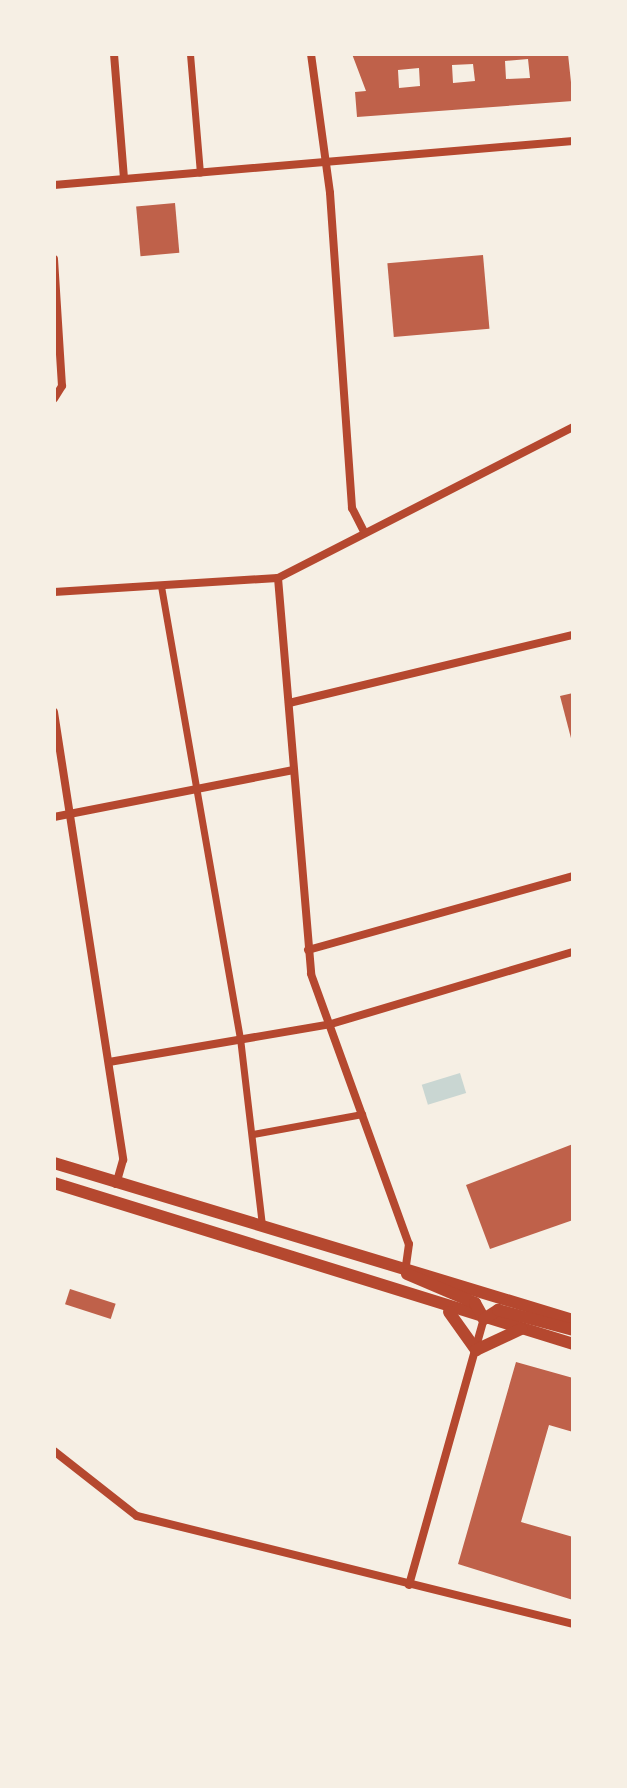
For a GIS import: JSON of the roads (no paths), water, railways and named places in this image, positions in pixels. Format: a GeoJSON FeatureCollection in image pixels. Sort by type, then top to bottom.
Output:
{"type":"FeatureCollection","features":[{"type":"Feature","properties":{"kind":"street"},"geometry":{"type":"LineString","coordinates":[[114,54],[124,179]]}},
{"type":"Feature","properties":{"kind":"street"},"geometry":{"type":"LineString","coordinates":[[190,54],[200,173]]}},
{"type":"Feature","properties":{"kind":"street"},"geometry":{"type":"LineString","coordinates":[[311,54],[320,163],[330,193],[352,508],[365,533]]}},
{"type":"Feature","properties":{"kind":"street"},"geometry":{"type":"LineString","coordinates":[[54,185],[573,141]]}},
{"type":"Feature","properties":{"kind":"street"},"geometry":{"type":"LineString","coordinates":[[54,259],[62,386],[54,399]]}},
{"type":"Feature","properties":{"kind":"street"},"geometry":{"type":"LineString","coordinates":[[54,592],[278,578],[573,427]]}},
{"type":"Feature","properties":{"kind":"street"},"geometry":{"type":"LineString","coordinates":[[278,578],[308,950],[409,1244],[405,1272]]}},
{"type":"Feature","properties":{"kind":"street"},"geometry":{"type":"LineString","coordinates":[[161,586],[240,1038],[266,1212],[261,1231]]}},
{"type":"Feature","properties":{"kind":"street"},"geometry":{"type":"LineString","coordinates":[[289,703],[573,635]]}},
{"type":"Feature","properties":{"kind":"street"},"geometry":{"type":"LineString","coordinates":[[54,712],[123,1160],[116,1184]]}},
{"type":"Feature","properties":{"kind":"street"},"geometry":{"type":"LineString","coordinates":[[54,817],[293,770]]}},
{"type":"Feature","properties":{"kind":"street"},"geometry":{"type":"LineString","coordinates":[[308,950],[573,876]]}},
{"type":"Feature","properties":{"kind":"street"},"geometry":{"type":"LineString","coordinates":[[109,1062],[331,1024],[573,952]]}},
{"type":"Feature","properties":{"kind":"street"},"geometry":{"type":"LineString","coordinates":[[253,1134],[362,1114]]}},
{"type":"Feature","properties":{"kind":"street"},"geometry":{"type":"LineString","coordinates":[[54,1163],[261,1231],[573,1320]]}},
{"type":"Feature","properties":{"kind":"street"},"geometry":{"type":"LineString","coordinates":[[54,1183],[438,1305],[573,1344]]}},
{"type":"Feature","properties":{"kind":"street"},"geometry":{"type":"LineString","coordinates":[[405,1272],[420,1285],[475,1303],[484,1319]]}},
{"type":"Feature","properties":{"kind":"street"},"geometry":{"type":"LineString","coordinates":[[438,1305],[457,1317],[476,1350]]}},
{"type":"Feature","properties":{"kind":"street"},"geometry":{"type":"LineString","coordinates":[[409,1585],[484,1319],[498,1310],[573,1330]]}},
{"type":"Feature","properties":{"kind":"street"},"geometry":{"type":"LineString","coordinates":[[476,1350],[521,1329]]}},
{"type":"Feature","properties":{"kind":"street"},"geometry":{"type":"LineString","coordinates":[[54,1451],[137,1516],[573,1624]]}}]}
